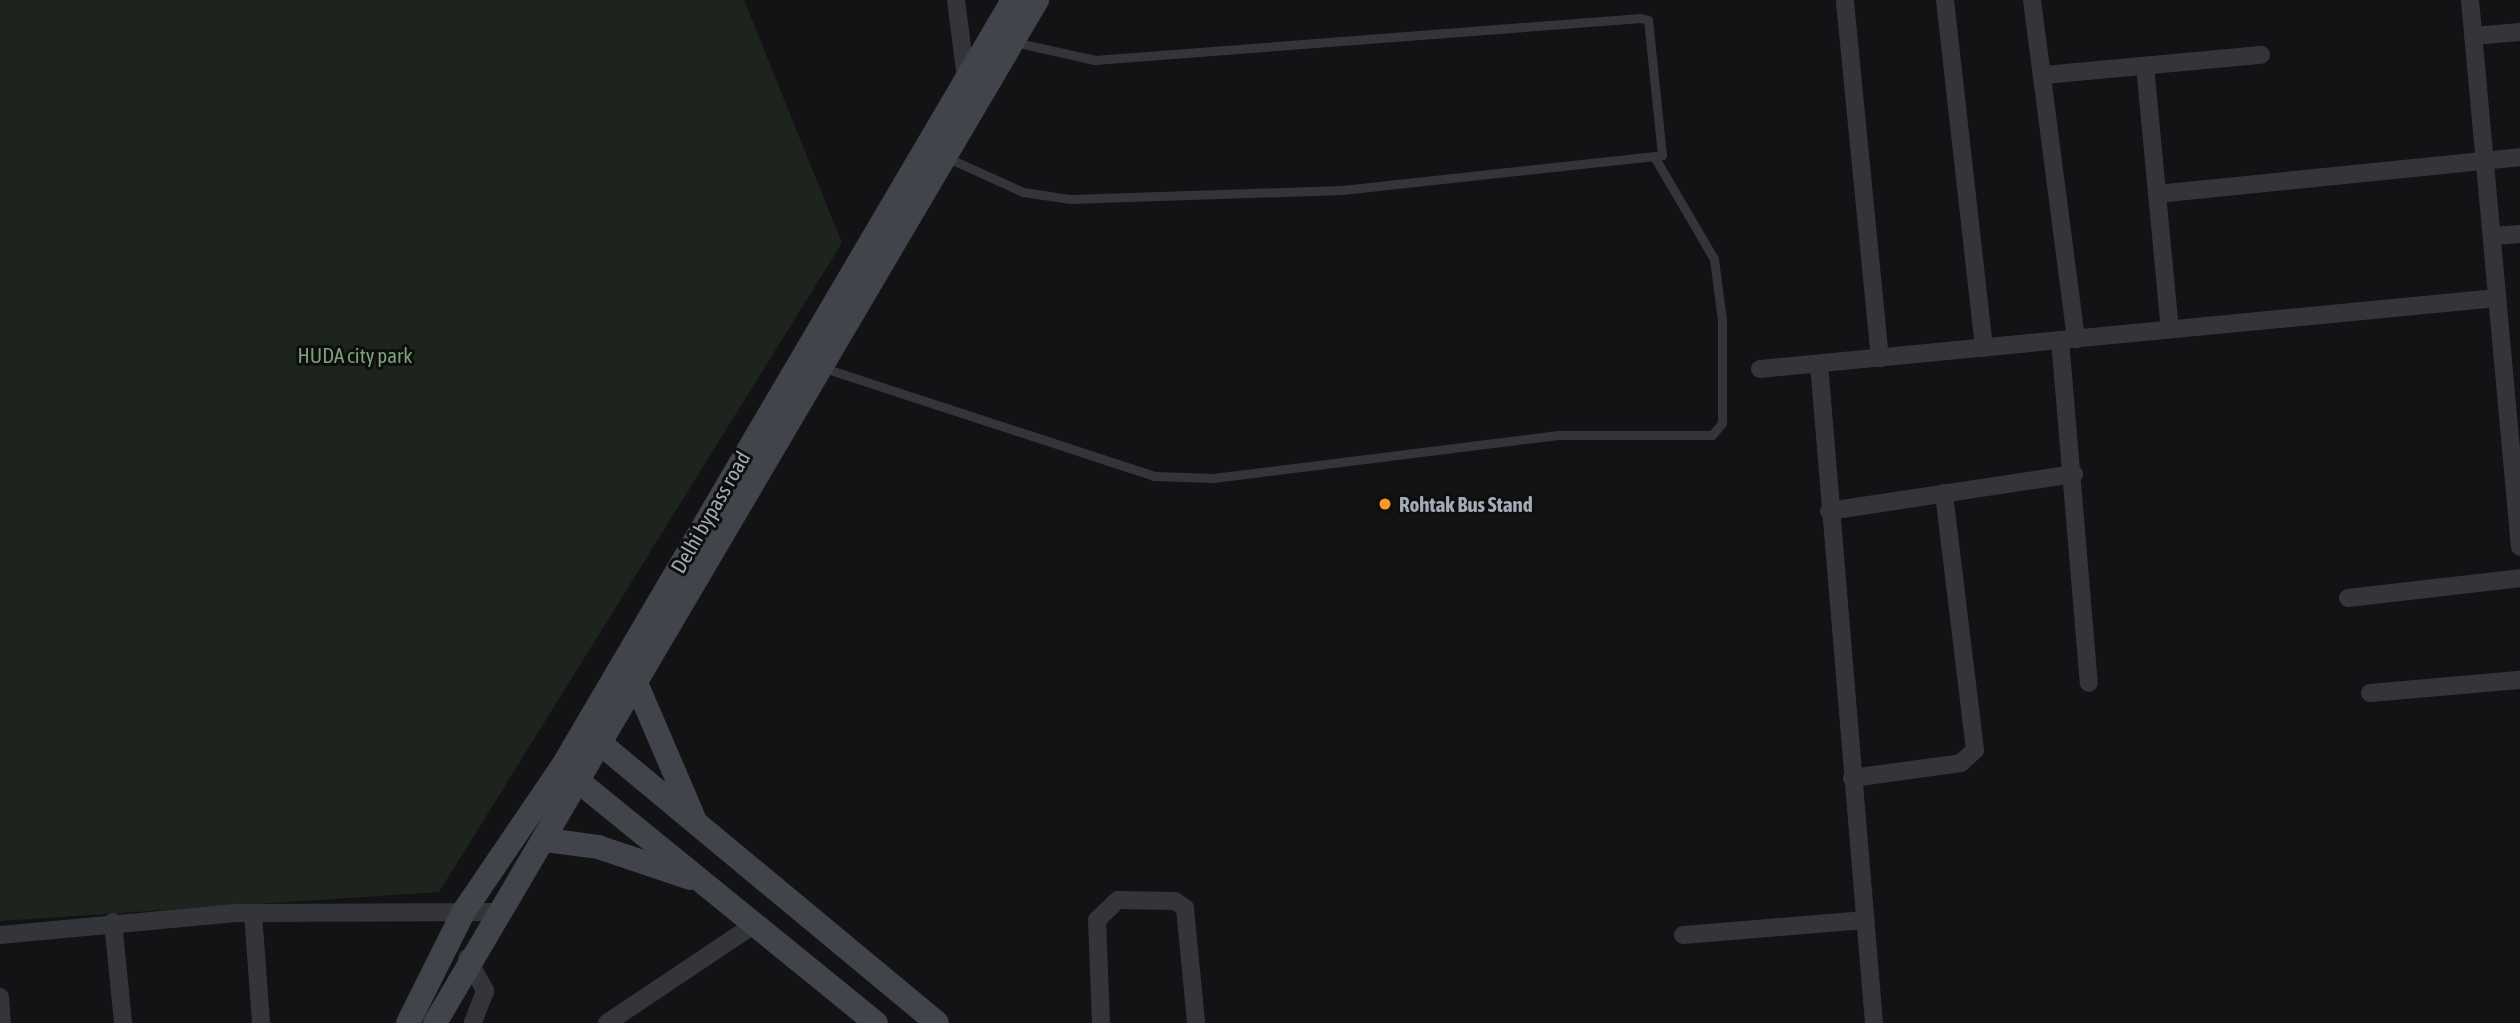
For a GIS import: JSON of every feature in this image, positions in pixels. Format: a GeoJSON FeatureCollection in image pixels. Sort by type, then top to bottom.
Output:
{"type":"FeatureCollection","features":[{"type":"Feature","properties":{"kind":"main road","name":"Delhi bypass road"},"geometry":{"type":"LineString","coordinates":[[435,1023],[467,958],[546,840],[571,775],[592,737],[1004,36],[1013,0]]}},
{"type":"Feature","properties":{"kind":"main road","name":"Delhi bypass road"},"geometry":{"type":"LineString","coordinates":[[936,150],[966,78],[1037,0]]}},
{"type":"Feature","properties":{"kind":"main road","name":"Delhi bypass road"},"geometry":{"type":"LineString","coordinates":[[592,737],[636,683],[811,363]]}},
{"type":"Feature","properties":{"kind":"main road"},"geometry":{"type":"LineString","coordinates":[[636,683],[697,825]]}},
{"type":"Feature","properties":{"kind":"main road"},"geometry":{"type":"LineString","coordinates":[[592,737],[937,1023]]}},
{"type":"Feature","properties":{"kind":"main road","name":"Delhi bypass road"},"geometry":{"type":"LineString","coordinates":[[408,1023],[464,911],[571,775]]}},
{"type":"Feature","properties":{"kind":"main road"},"geometry":{"type":"LineString","coordinates":[[571,775],[877,1023]]}},
{"type":"Feature","properties":{"kind":"main road"},"geometry":{"type":"LineString","coordinates":[[546,840],[598,847],[704,883]]}},
{"type":"Feature","properties":{"kind":"street"},"geometry":{"type":"LineString","coordinates":[[956,0],[966,78]]}},
{"type":"Feature","properties":{"kind":"street"},"geometry":{"type":"LineString","coordinates":[[1945,0],[1984,348]]}},
{"type":"Feature","properties":{"kind":"street"},"geometry":{"type":"LineString","coordinates":[[2032,0],[2044,75],[2068,340],[2074,474],[2089,683]]}},
{"type":"Feature","properties":{"kind":"street"},"geometry":{"type":"LineString","coordinates":[[2470,0],[2497,298],[2512,356],[2520,547]]}},
{"type":"Feature","properties":{"kind":"street"},"geometry":{"type":"LineString","coordinates":[[1845,2],[1881,358]]}},
{"type":"Feature","properties":{"kind":"street"},"geometry":{"type":"LineString","coordinates":[[2473,36],[2520,32]]}},
{"type":"Feature","properties":{"kind":"street"},"geometry":{"type":"LineString","coordinates":[[2044,75],[2261,55]]}},
{"type":"Feature","properties":{"kind":"street"},"geometry":{"type":"LineString","coordinates":[[2144,66],[2170,329]]}},
{"type":"Feature","properties":{"kind":"street"},"geometry":{"type":"LineString","coordinates":[[2157,194],[2520,157]]}},
{"type":"Feature","properties":{"kind":"street"},"geometry":{"type":"LineString","coordinates":[[2492,236],[2520,234]]}},
{"type":"Feature","properties":{"kind":"street"},"geometry":{"type":"LineString","coordinates":[[1760,369],[2497,298]]}},
{"type":"Feature","properties":{"kind":"street"},"geometry":{"type":"LineString","coordinates":[[1819,364],[1829,511],[1874,1023]]}},
{"type":"Feature","properties":{"kind":"street"},"geometry":{"type":"LineString","coordinates":[[1829,511],[2074,474]]}},
{"type":"Feature","properties":{"kind":"street"},"geometry":{"type":"LineString","coordinates":[[1852,778],[1961,763],[1975,750],[1944,493]]}},
{"type":"Feature","properties":{"kind":"street"},"geometry":{"type":"LineString","coordinates":[[2348,598],[2520,578]]}},
{"type":"Feature","properties":{"kind":"street"},"geometry":{"type":"LineString","coordinates":[[2370,693],[2520,680]]}},
{"type":"Feature","properties":{"kind":"street"},"geometry":{"type":"LineString","coordinates":[[1101,1023],[1097,920],[1118,900],[1175,901],[1185,908],[1196,1023]]}},
{"type":"Feature","properties":{"kind":"street"},"geometry":{"type":"LineString","coordinates":[[0,935],[113,922],[253,913],[497,912]]}},
{"type":"Feature","properties":{"kind":"street"},"geometry":{"type":"LineString","coordinates":[[253,913],[261,1023]]}},
{"type":"Feature","properties":{"kind":"street"},"geometry":{"type":"LineString","coordinates":[[1683,935],[1865,920]]}},
{"type":"Feature","properties":{"kind":"street"},"geometry":{"type":"LineString","coordinates":[[113,922],[123,1023]]}},
{"type":"Feature","properties":{"kind":"street"},"geometry":{"type":"LineString","coordinates":[[607,1023],[755,924]]}},
{"type":"Feature","properties":{"kind":"street"},"geometry":{"type":"LineString","coordinates":[[467,958],[485,991],[474,1023]]}},
{"type":"Feature","properties":{"kind":"street"},"geometry":{"type":"LineString","coordinates":[[0,997],[2,1023]]}},
{"type":"Feature","properties":{"kind":"lane"},"geometry":{"type":"LineString","coordinates":[[1004,36],[1095,60],[1641,18],[1648,20],[1663,142],[1656,158]]}},
{"type":"Feature","properties":{"kind":"lane"},"geometry":{"type":"LineString","coordinates":[[936,150],[1023,192],[1070,199],[1342,190],[1656,158]]}},
{"type":"Feature","properties":{"kind":"lane"},"geometry":{"type":"LineString","coordinates":[[811,363],[1155,477],[1213,478],[1560,435],[1712,435],[1722,423],[1722,320],[1714,259],[1656,158]]}},
{"type":"Feature","properties":{"kind":"green space","name":"HUDA city park"},"geometry":{"type":"Polygon","coordinates":[[[0,0],[744,0],[842,243],[439,892],[0,921],[0,0]]]}},
{"type":"Feature","properties":{"kind":"place","name":"Rohtak Bus Stand"},"geometry":{"type":"Point","coordinates":[1385,504]}}]}
